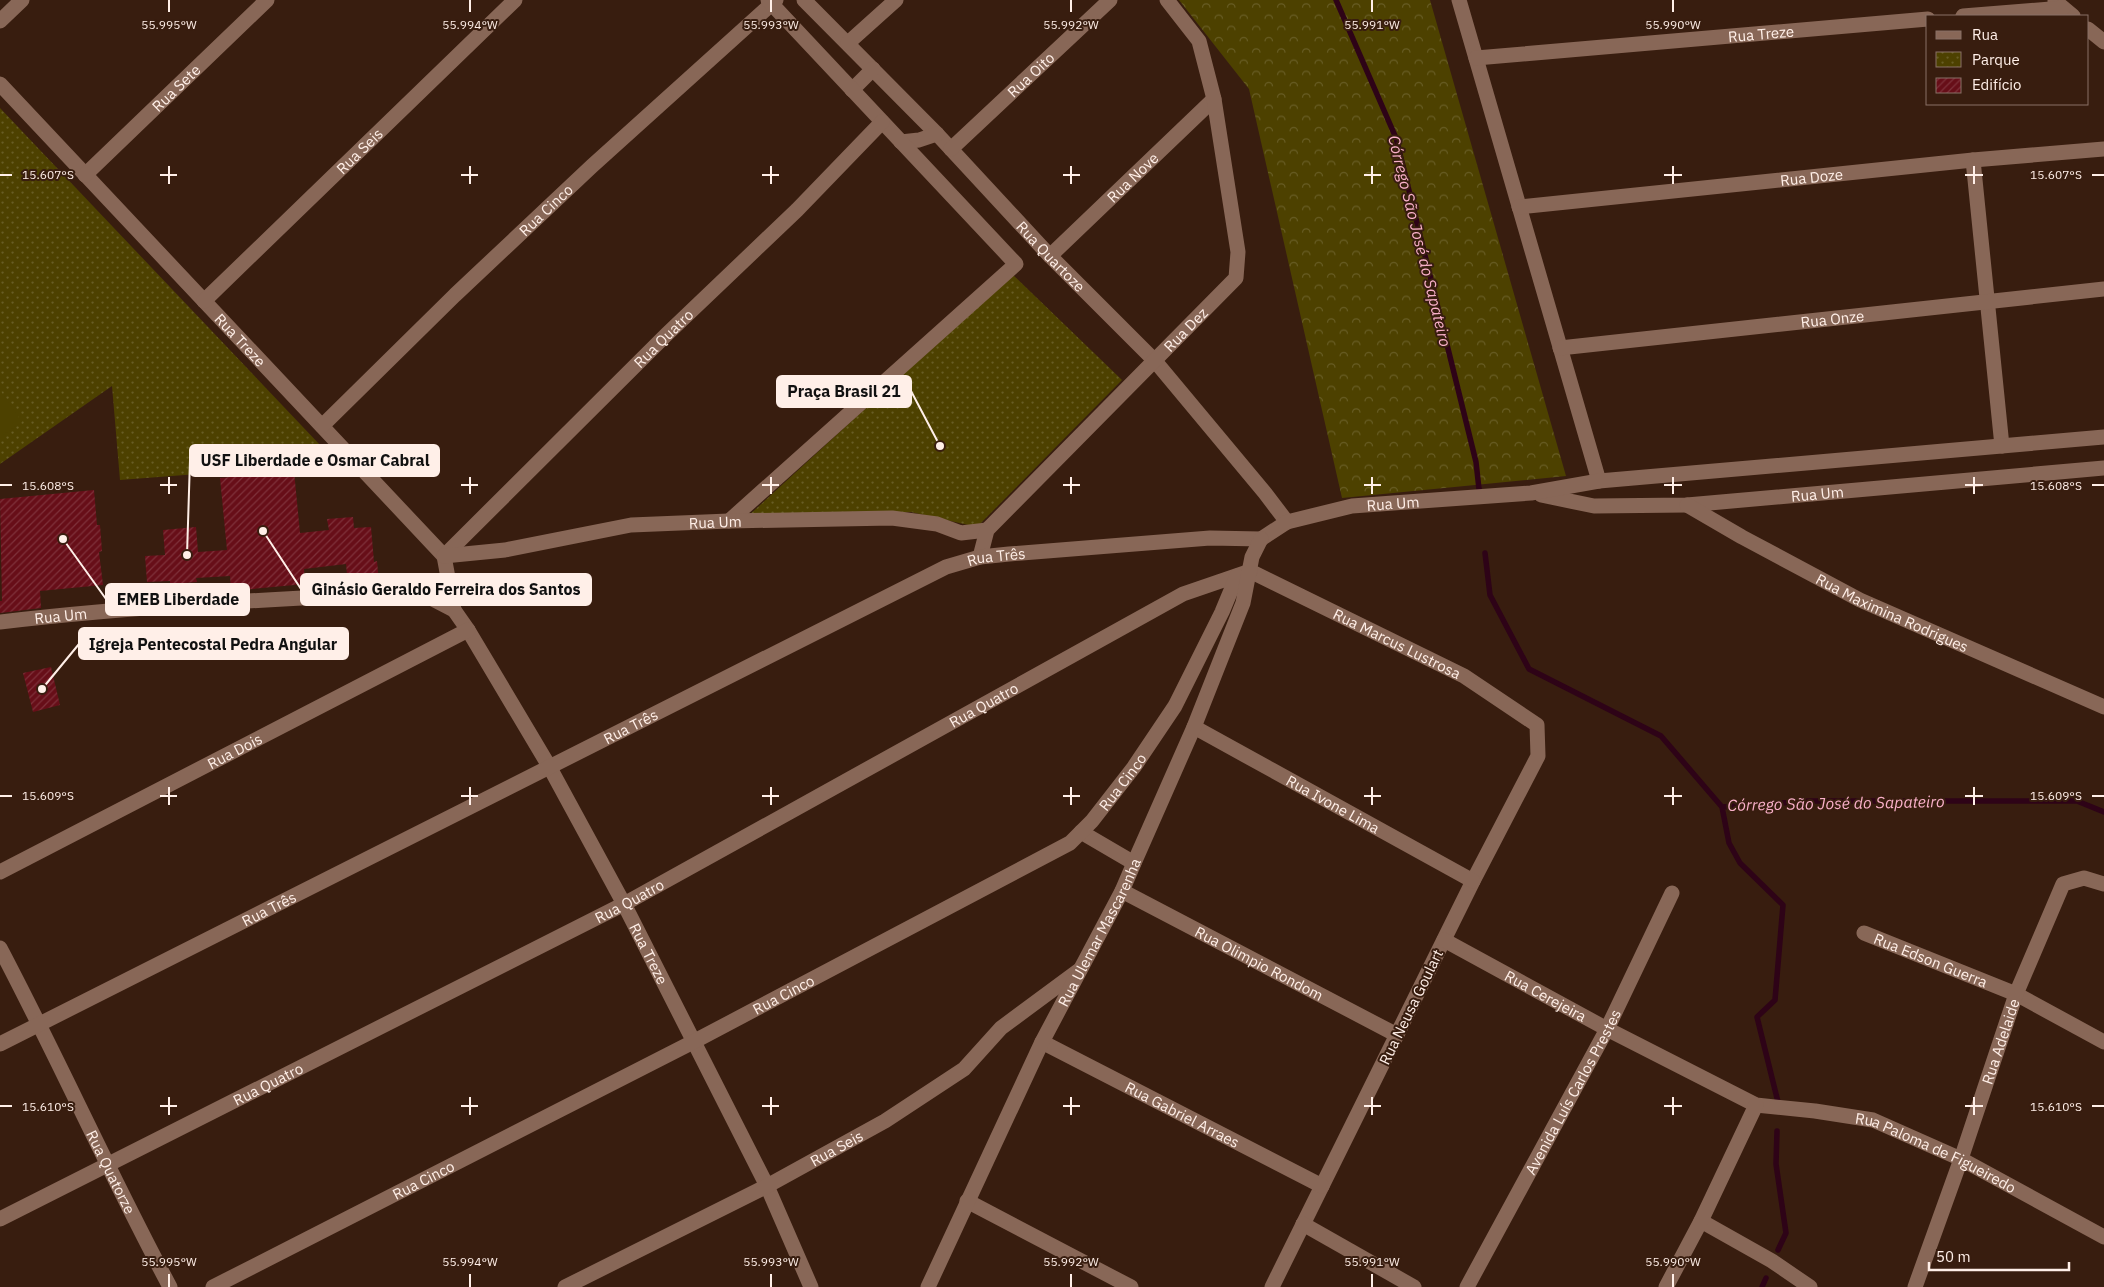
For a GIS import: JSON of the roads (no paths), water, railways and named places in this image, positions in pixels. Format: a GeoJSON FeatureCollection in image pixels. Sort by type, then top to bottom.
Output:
{"type":"FeatureCollection","features":[{"type":"Feature","properties":{"kind":"street"},"geometry":{"type":"LineString","coordinates":[[0,21],[22,0]]}},
{"type":"Feature","properties":{"kind":"street","name":"Rua Sete"},"geometry":{"type":"LineString","coordinates":[[85,175],[267,0]]}},
{"type":"Feature","properties":{"kind":"street","name":"Rua Seis"},"geometry":{"type":"LineString","coordinates":[[204,301],[515,0]]}},
{"type":"Feature","properties":{"kind":"street","name":"Rua Quartoze"},"geometry":{"type":"LineString","coordinates":[[804,0],[937,134],[1050,256],[1155,361],[1259,485],[1287,522]]}},
{"type":"Feature","properties":{"kind":"street"},"geometry":{"type":"LineString","coordinates":[[848,44],[896,0]]}},
{"type":"Feature","properties":{"kind":"street","name":"Rua Oito"},"geometry":{"type":"LineString","coordinates":[[951,149],[1110,0]]}},
{"type":"Feature","properties":{"kind":"street"},"geometry":{"type":"LineString","coordinates":[[1167,0],[1199,41],[1214,99]]}},
{"type":"Feature","properties":{"kind":"street"},"geometry":{"type":"LineString","coordinates":[[1459,0],[1599,481]]}},
{"type":"Feature","properties":{"kind":"street","name":"Rua Quartoze"},"geometry":{"type":"LineString","coordinates":[[729,521],[1016,264],[852,90],[772,1]]}},
{"type":"Feature","properties":{"kind":"street","name":"Rua Cinco"},"geometry":{"type":"LineString","coordinates":[[322,426],[455,295],[563,193],[772,1]]}},
{"type":"Feature","properties":{"kind":"street"},"geometry":{"type":"LineString","coordinates":[[1976,15],[2063,8]]}},
{"type":"Feature","properties":{"kind":"street","name":"Rua Treze"},"geometry":{"type":"LineString","coordinates":[[1476,58],[1926,19]]}},
{"type":"Feature","properties":{"kind":"street"},"geometry":{"type":"LineString","coordinates":[[2089,29],[2104,42]]}},
{"type":"Feature","properties":{"kind":"street"},"geometry":{"type":"LineString","coordinates":[[852,90],[873,69]]}},
{"type":"Feature","properties":{"kind":"street","name":"Rua Treze"},"geometry":{"type":"LineString","coordinates":[[0,84],[444,556]]}},
{"type":"Feature","properties":{"kind":"street","name":"Rua Nove"},"geometry":{"type":"LineString","coordinates":[[1050,256],[1214,99]]}},
{"type":"Feature","properties":{"kind":"street","name":"Rua Dez"},"geometry":{"type":"LineString","coordinates":[[988,530],[1236,278],[1238,252],[1214,99]]}},
{"type":"Feature","properties":{"kind":"street","name":"Rua Quatro"},"geometry":{"type":"LineString","coordinates":[[444,556],[667,334],[797,210],[882,122]]}},
{"type":"Feature","properties":{"kind":"street"},"geometry":{"type":"LineString","coordinates":[[901,142],[920,140],[937,134]]}},
{"type":"Feature","properties":{"kind":"street","name":"Rua Doze"},"geometry":{"type":"LineString","coordinates":[[1520,207],[1973,160],[2104,149]]}},
{"type":"Feature","properties":{"kind":"street"},"geometry":{"type":"LineString","coordinates":[[1973,160],[2002,446]]}},
{"type":"Feature","properties":{"kind":"street","name":"Rua Onze"},"geometry":{"type":"LineString","coordinates":[[1560,348],[2104,289]]}},
{"type":"Feature","properties":{"kind":"street","name":"Rua Um"},"geometry":{"type":"LineString","coordinates":[[1261,539],[1287,522],[1352,506],[1531,493],[1599,481],[2104,438]]}},
{"type":"Feature","properties":{"kind":"street","name":"Rua Um"},"geometry":{"type":"LineString","coordinates":[[1531,493],[1594,506],[1687,506],[2104,468]]}},
{"type":"Feature","properties":{"kind":"street","name":"Rua Maximina Rodrigues"},"geometry":{"type":"LineString","coordinates":[[1687,506],[1860,600],[2104,707]]}},
{"type":"Feature","properties":{"kind":"street","name":"Rua Um"},"geometry":{"type":"LineString","coordinates":[[444,556],[505,550],[631,525],[892,518],[937,524],[961,533],[988,530]]}},
{"type":"Feature","properties":{"kind":"street"},"geometry":{"type":"LineString","coordinates":[[980,557],[988,530]]}},
{"type":"Feature","properties":{"kind":"street","name":"Rua Três"},"geometry":{"type":"LineString","coordinates":[[0,1044],[946,567],[980,557],[1210,538],[1261,539]]}},
{"type":"Feature","properties":{"kind":"street"},"geometry":{"type":"LineString","coordinates":[[1244,574],[1261,539]]}},
{"type":"Feature","properties":{"kind":"street"},"geometry":{"type":"LineString","coordinates":[[444,556],[454,610]]}},
{"type":"Feature","properties":{"kind":"street","name":"Rua Cinco"},"geometry":{"type":"LineString","coordinates":[[213,1287],[693,1042],[1070,843],[1092,821],[1134,767],[1175,706],[1222,612],[1244,574]]}},
{"type":"Feature","properties":{"kind":"street","name":"Rua Quatro"},"geometry":{"type":"LineString","coordinates":[[0,1219],[624,904],[1183,594],[1244,574]]}},
{"type":"Feature","properties":{"kind":"street","name":"Rua Marcus Lustrosa"},"geometry":{"type":"LineString","coordinates":[[1244,574],[1464,676],[1537,725]]}},
{"type":"Feature","properties":{"kind":"street","name":"Rua Ulemar Mascarenha"},"geometry":{"type":"LineString","coordinates":[[928,1287],[1042,1042],[1122,891],[1194,728],[1243,603],[1244,574]]}},
{"type":"Feature","properties":{"kind":"street","name":"Rua Um"},"geometry":{"type":"LineString","coordinates":[[0,622],[50,616],[263,600],[410,593],[429,597],[454,610],[468,630]]}},
{"type":"Feature","properties":{"kind":"street","name":"Rua Treze"},"geometry":{"type":"LineString","coordinates":[[468,630],[549,766],[624,904],[767,1186],[811,1287]]}},
{"type":"Feature","properties":{"kind":"street","name":"Rua Dois"},"geometry":{"type":"LineString","coordinates":[[0,872],[468,630]]}},
{"type":"Feature","properties":{"kind":"street","name":"Rua Neusa Goulart"},"geometry":{"type":"LineString","coordinates":[[1272,1287],[1473,881],[1538,756],[1537,725]]}},
{"type":"Feature","properties":{"kind":"street","name":"Rua Ivone Lima"},"geometry":{"type":"LineString","coordinates":[[1194,728],[1473,881]]}},
{"type":"Feature","properties":{"kind":"street"},"geometry":{"type":"LineString","coordinates":[[1081,832],[1134,863]]}},
{"type":"Feature","properties":{"kind":"street","name":"Rua Adelaide"},"geometry":{"type":"LineString","coordinates":[[1915,1287],[1961,1159],[2016,994],[2063,884],[2084,878],[2104,884]]}},
{"type":"Feature","properties":{"kind":"street","name":"Rua Olimpio Rondom"},"geometry":{"type":"LineString","coordinates":[[1122,891],[1397,1035]]}},
{"type":"Feature","properties":{"kind":"street","name":"Avenida Luís Carlos Prestes"},"geometry":{"type":"LineString","coordinates":[[1468,1287],[1607,1029],[1672,893]]}},
{"type":"Feature","properties":{"kind":"street","name":"Rua Edson Guerra"},"geometry":{"type":"LineString","coordinates":[[1864,933],[2016,994],[2104,1042]]}},
{"type":"Feature","properties":{"kind":"street","name":"Rua Cerejeira"},"geometry":{"type":"LineString","coordinates":[[1444,940],[1607,1029],[1756,1105]]}},
{"type":"Feature","properties":{"kind":"street","name":"Rua Quatorze"},"geometry":{"type":"LineString","coordinates":[[0,948],[40,1024],[124,1202],[170,1287]]}},
{"type":"Feature","properties":{"kind":"street","name":"Rua Seis"},"geometry":{"type":"LineString","coordinates":[[565,1287],[767,1186],[885,1122],[964,1069],[1001,1028],[1081,970]]}},
{"type":"Feature","properties":{"kind":"street","name":"Rua Gabriel Arraes"},"geometry":{"type":"LineString","coordinates":[[1042,1042],[1322,1186]]}},
{"type":"Feature","properties":{"kind":"street"},"geometry":{"type":"LineString","coordinates":[[1666,1287],[1701,1221],[1756,1105]]}},
{"type":"Feature","properties":{"kind":"street","name":"Rua Paloma de Figueiredo"},"geometry":{"type":"LineString","coordinates":[[1756,1105],[1815,1111],[1873,1120],[1961,1159],[2104,1237]]}},
{"type":"Feature","properties":{"kind":"street"},"geometry":{"type":"LineString","coordinates":[[967,1201],[1131,1287]]}},
{"type":"Feature","properties":{"kind":"street"},"geometry":{"type":"LineString","coordinates":[[1701,1221],[1772,1262],[1810,1287]]}},
{"type":"Feature","properties":{"kind":"street"},"geometry":{"type":"LineString","coordinates":[[1303,1224],[1414,1287]]}},
{"type":"Feature","properties":{"kind":"waterway","name":"Córrego São José do Sapateiro"},"geometry":{"type":"LineString","coordinates":[[1336,0],[1396,138],[1476,462],[1479,489]]}},
{"type":"Feature","properties":{"kind":"waterway","name":"Córrego São José do Sapateiro"},"geometry":{"type":"LineString","coordinates":[[1485,553],[1490,595],[1529,669],[1661,736],[1722,807]]}},
{"type":"Feature","properties":{"kind":"waterway","name":"Córrego São José do Sapateiro"},"geometry":{"type":"LineString","coordinates":[[1722,807],[1810,801],[2077,801],[2104,812]]}},
{"type":"Feature","properties":{"kind":"waterway"},"geometry":{"type":"LineString","coordinates":[[1722,807],[1729,843],[1740,863],[1783,905],[1775,1000],[1757,1017],[1778,1102]]}},
{"type":"Feature","properties":{"kind":"waterway"},"geometry":{"type":"LineString","coordinates":[[1777,1131],[1776,1164],[1786,1233],[1778,1250]]}},
{"type":"Feature","properties":{"kind":"waterway"},"geometry":{"type":"LineString","coordinates":[[1762,1287],[1766,1278]]}},
{"type":"Feature","properties":{"kind":"place","name":"Praça Brasil 21"},"geometry":{"type":"Point","coordinates":[940,446]}},
{"type":"Feature","properties":{"kind":"place","name":"Ginásio Geraldo Ferreira dos Santos"},"geometry":{"type":"Point","coordinates":[263,531]}},
{"type":"Feature","properties":{"kind":"place","name":"EMEB Liberdade"},"geometry":{"type":"Point","coordinates":[63,539]}},
{"type":"Feature","properties":{"kind":"place","name":"USF Liberdade e Osmar Cabral"},"geometry":{"type":"Point","coordinates":[187,555]}},
{"type":"Feature","properties":{"kind":"place","name":"Igreja Pentecostal Pedra Angular"},"geometry":{"type":"Point","coordinates":[42,689]}}]}
